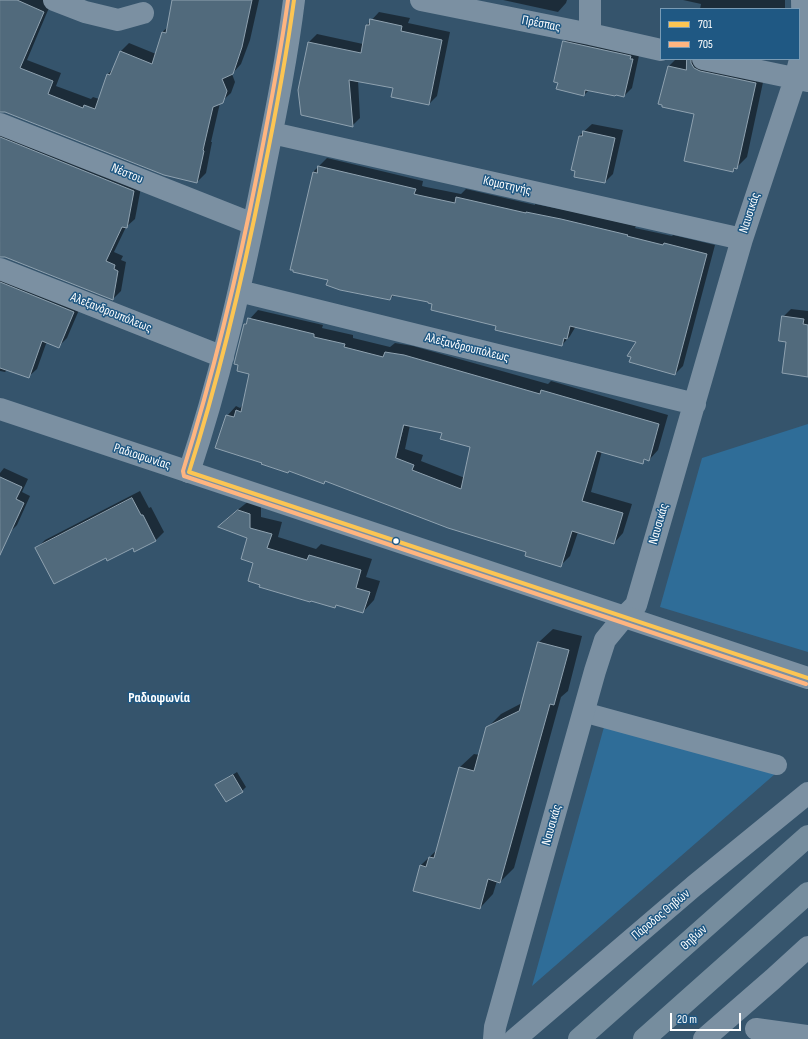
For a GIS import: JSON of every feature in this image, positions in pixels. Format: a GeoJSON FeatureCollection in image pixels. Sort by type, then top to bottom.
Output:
{"type":"FeatureCollection","features":[{"type":"Feature","properties":{"kind":"main road","name":"Θηβών"},"geometry":{"type":"LineString","coordinates":[[579,1039],[808,836]]}},
{"type":"Feature","properties":{"kind":"main road"},"geometry":{"type":"LineString","coordinates":[[644,1039],[808,893]]}},
{"type":"Feature","properties":{"kind":"street"},"geometry":{"type":"LineString","coordinates":[[54,0],[85,12],[118,20],[143,13]]}},
{"type":"Feature","properties":{"kind":"street"},"geometry":{"type":"LineString","coordinates":[[189,472],[223,357],[239,291],[287,54],[294,0]]}},
{"type":"Feature","properties":{"kind":"street","name":"Πρέσπας"},"geometry":{"type":"LineString","coordinates":[[421,0],[660,50]]}},
{"type":"Feature","properties":{"kind":"street"},"geometry":{"type":"LineString","coordinates":[[590,0],[590,34]]}},
{"type":"Feature","properties":{"kind":"street","name":"Ναυσικάς"},"geometry":{"type":"LineString","coordinates":[[494,1039],[495,1027],[595,671],[605,640],[636,605],[742,239],[802,80],[802,0]]}},
{"type":"Feature","properties":{"kind":"street"},"geometry":{"type":"LineString","coordinates":[[708,60],[802,80]]}},
{"type":"Feature","properties":{"kind":"street","name":"Νέστου"},"geometry":{"type":"LineString","coordinates":[[0,124],[253,224]]}},
{"type":"Feature","properties":{"kind":"street","name":"Κομοτηνής"},"geometry":{"type":"LineString","coordinates":[[272,133],[742,239]]}},
{"type":"Feature","properties":{"kind":"street","name":"Αλεξανδρουπόλεως"},"geometry":{"type":"LineString","coordinates":[[0,269],[223,357]]}},
{"type":"Feature","properties":{"kind":"street","name":"Αλεξανδρουπόλεως"},"geometry":{"type":"LineString","coordinates":[[239,291],[694,404]]}},
{"type":"Feature","properties":{"kind":"street","name":"Ραδιοφωνίας"},"geometry":{"type":"LineString","coordinates":[[0,409],[808,678]]}},
{"type":"Feature","properties":{"kind":"street"},"geometry":{"type":"LineString","coordinates":[[583,712],[777,765]]}},
{"type":"Feature","properties":{"kind":"street","name":"Πάροδος Θηβών"},"geometry":{"type":"LineString","coordinates":[[515,1039],[694,886],[808,793]]}},
{"type":"Feature","properties":{"kind":"street"},"geometry":{"type":"LineString","coordinates":[[704,1039],[773,980],[808,947]]}},
{"type":"Feature","properties":{"kind":"street"},"geometry":{"type":"LineString","coordinates":[[756,1029],[808,1036]]}},
{"type":"Feature","properties":{"kind":"shaded area"},"geometry":{"type":"Polygon","coordinates":[[[808,424],[808,652],[660,607],[702,458],[808,424]]]}},
{"type":"Feature","properties":{"kind":"shaded area"},"geometry":{"type":"Polygon","coordinates":[[[604,727],[775,774],[532,986],[604,727]]]}},
{"type":"Feature","properties":{"kind":"building"},"geometry":{"type":"Polygon","coordinates":[[[0,0],[17,0],[44,12],[20,68],[53,81],[48,94],[83,108],[84,105],[95,109],[107,74],[110,75],[120,51],[152,64],[162,32],[166,33],[172,0],[252,0],[242,47],[233,74],[222,79],[227,91],[223,103],[213,107],[197,183],[164,175],[5,112],[0,112],[0,0]]]}},
{"type":"Feature","properties":{"kind":"building"},"geometry":{"type":"Polygon","coordinates":[[[370,19],[402,26],[401,31],[442,40],[429,105],[391,97],[393,88],[349,80],[353,127],[301,115],[298,90],[308,42],[361,53],[366,25],[369,25],[370,19]]]}},
{"type":"Feature","properties":{"kind":"building"},"geometry":{"type":"Polygon","coordinates":[[[563,41],[631,56],[630,59],[633,59],[624,97],[585,90],[584,96],[556,89],[558,83],[554,82],[563,41]]]}},
{"type":"Feature","properties":{"kind":"building"},"geometry":{"type":"Polygon","coordinates":[[[687,60],[691,60],[694,68],[700,71],[756,83],[737,169],[734,168],[733,172],[684,161],[694,114],[662,107],[662,105],[658,104],[668,66],[686,70],[687,60]]]}},
{"type":"Feature","properties":{"kind":"building"},"geometry":{"type":"Polygon","coordinates":[[[583,131],[615,138],[605,183],[574,177],[575,171],[571,170],[579,136],[582,136],[583,131]]]}},
{"type":"Feature","properties":{"kind":"building"},"geometry":{"type":"Polygon","coordinates":[[[0,137],[134,191],[127,228],[122,227],[106,261],[115,265],[114,269],[118,271],[113,300],[5,257],[0,257],[0,137]]]}},
{"type":"Feature","properties":{"kind":"building"},"geometry":{"type":"Polygon","coordinates":[[[318,166],[416,189],[414,194],[418,195],[455,203],[456,197],[526,213],[561,219],[663,245],[664,243],[707,254],[675,375],[629,362],[631,357],[627,356],[636,342],[570,326],[567,339],[564,338],[562,346],[495,330],[496,326],[431,310],[432,304],[428,302],[392,295],[390,300],[340,290],[326,285],[328,280],[293,272],[293,270],[290,270],[313,172],[317,173],[318,166]]]}},
{"type":"Feature","properties":{"kind":"building"},"geometry":{"type":"Polygon","coordinates":[[[0,282],[74,312],[59,348],[42,341],[29,378],[0,368],[0,282]]]}},
{"type":"Feature","properties":{"kind":"building"},"geometry":{"type":"Polygon","coordinates":[[[782,316],[804,319],[803,324],[808,325],[808,377],[782,373],[786,342],[779,341],[782,316]]]}},
{"type":"Feature","properties":{"kind":"building"},"geometry":{"type":"Polygon","coordinates":[[[248,318],[314,334],[314,337],[345,344],[344,347],[383,357],[385,352],[404,355],[540,394],[541,390],[659,424],[649,461],[644,459],[643,464],[597,451],[582,501],[623,513],[614,544],[572,531],[561,567],[525,556],[526,552],[448,528],[325,481],[324,484],[289,471],[288,473],[215,448],[226,415],[234,417],[236,410],[241,412],[249,374],[237,371],[238,365],[234,364],[244,324],[246,324],[248,318]],[[404,425],[396,458],[414,465],[412,470],[461,489],[470,447],[440,439],[442,433],[404,425]]]}},
{"type":"Feature","properties":{"kind":"building"},"geometry":{"type":"Polygon","coordinates":[[[0,477],[22,487],[16,499],[24,503],[0,555],[0,477]]]}},
{"type":"Feature","properties":{"kind":"building"},"geometry":{"type":"Polygon","coordinates":[[[132,498],[141,515],[143,515],[156,541],[134,552],[133,548],[107,561],[106,558],[54,584],[35,548],[132,498]]]}},
{"type":"Feature","properties":{"kind":"building"},"geometry":{"type":"Polygon","coordinates":[[[238,510],[250,514],[250,528],[272,534],[267,548],[307,560],[309,555],[361,570],[356,588],[370,592],[363,613],[336,605],[335,608],[311,601],[310,602],[259,587],[260,585],[248,581],[253,563],[241,559],[247,538],[218,527],[238,510]]]}},
{"type":"Feature","properties":{"kind":"building"},"geometry":{"type":"Polygon","coordinates":[[[538,642],[569,650],[554,705],[550,704],[500,883],[488,879],[480,909],[413,891],[420,865],[426,867],[429,857],[434,858],[459,767],[474,771],[486,727],[519,711],[538,642]]]}},
{"type":"Feature","properties":{"kind":"building"},"geometry":{"type":"Polygon","coordinates":[[[233,775],[243,792],[226,802],[215,785],[233,775]]]}},
{"type":"Feature","properties":{"kind":"transit line","name":"705"},"geometry":{"type":"LineString","coordinates":[[288,0],[270,107],[242,246],[225,322],[183,471],[184,476],[806,684]]}},
{"type":"Feature","properties":{"kind":"transit line","name":"701"},"geometry":{"type":"LineString","coordinates":[[294,0],[276,110],[247,251],[221,362],[189,472],[808,678]]}},
{"type":"Feature","properties":{"kind":"district","name":"Ραδιοφωνία"},"geometry":{"type":"Point","coordinates":[159,698]}}]}
